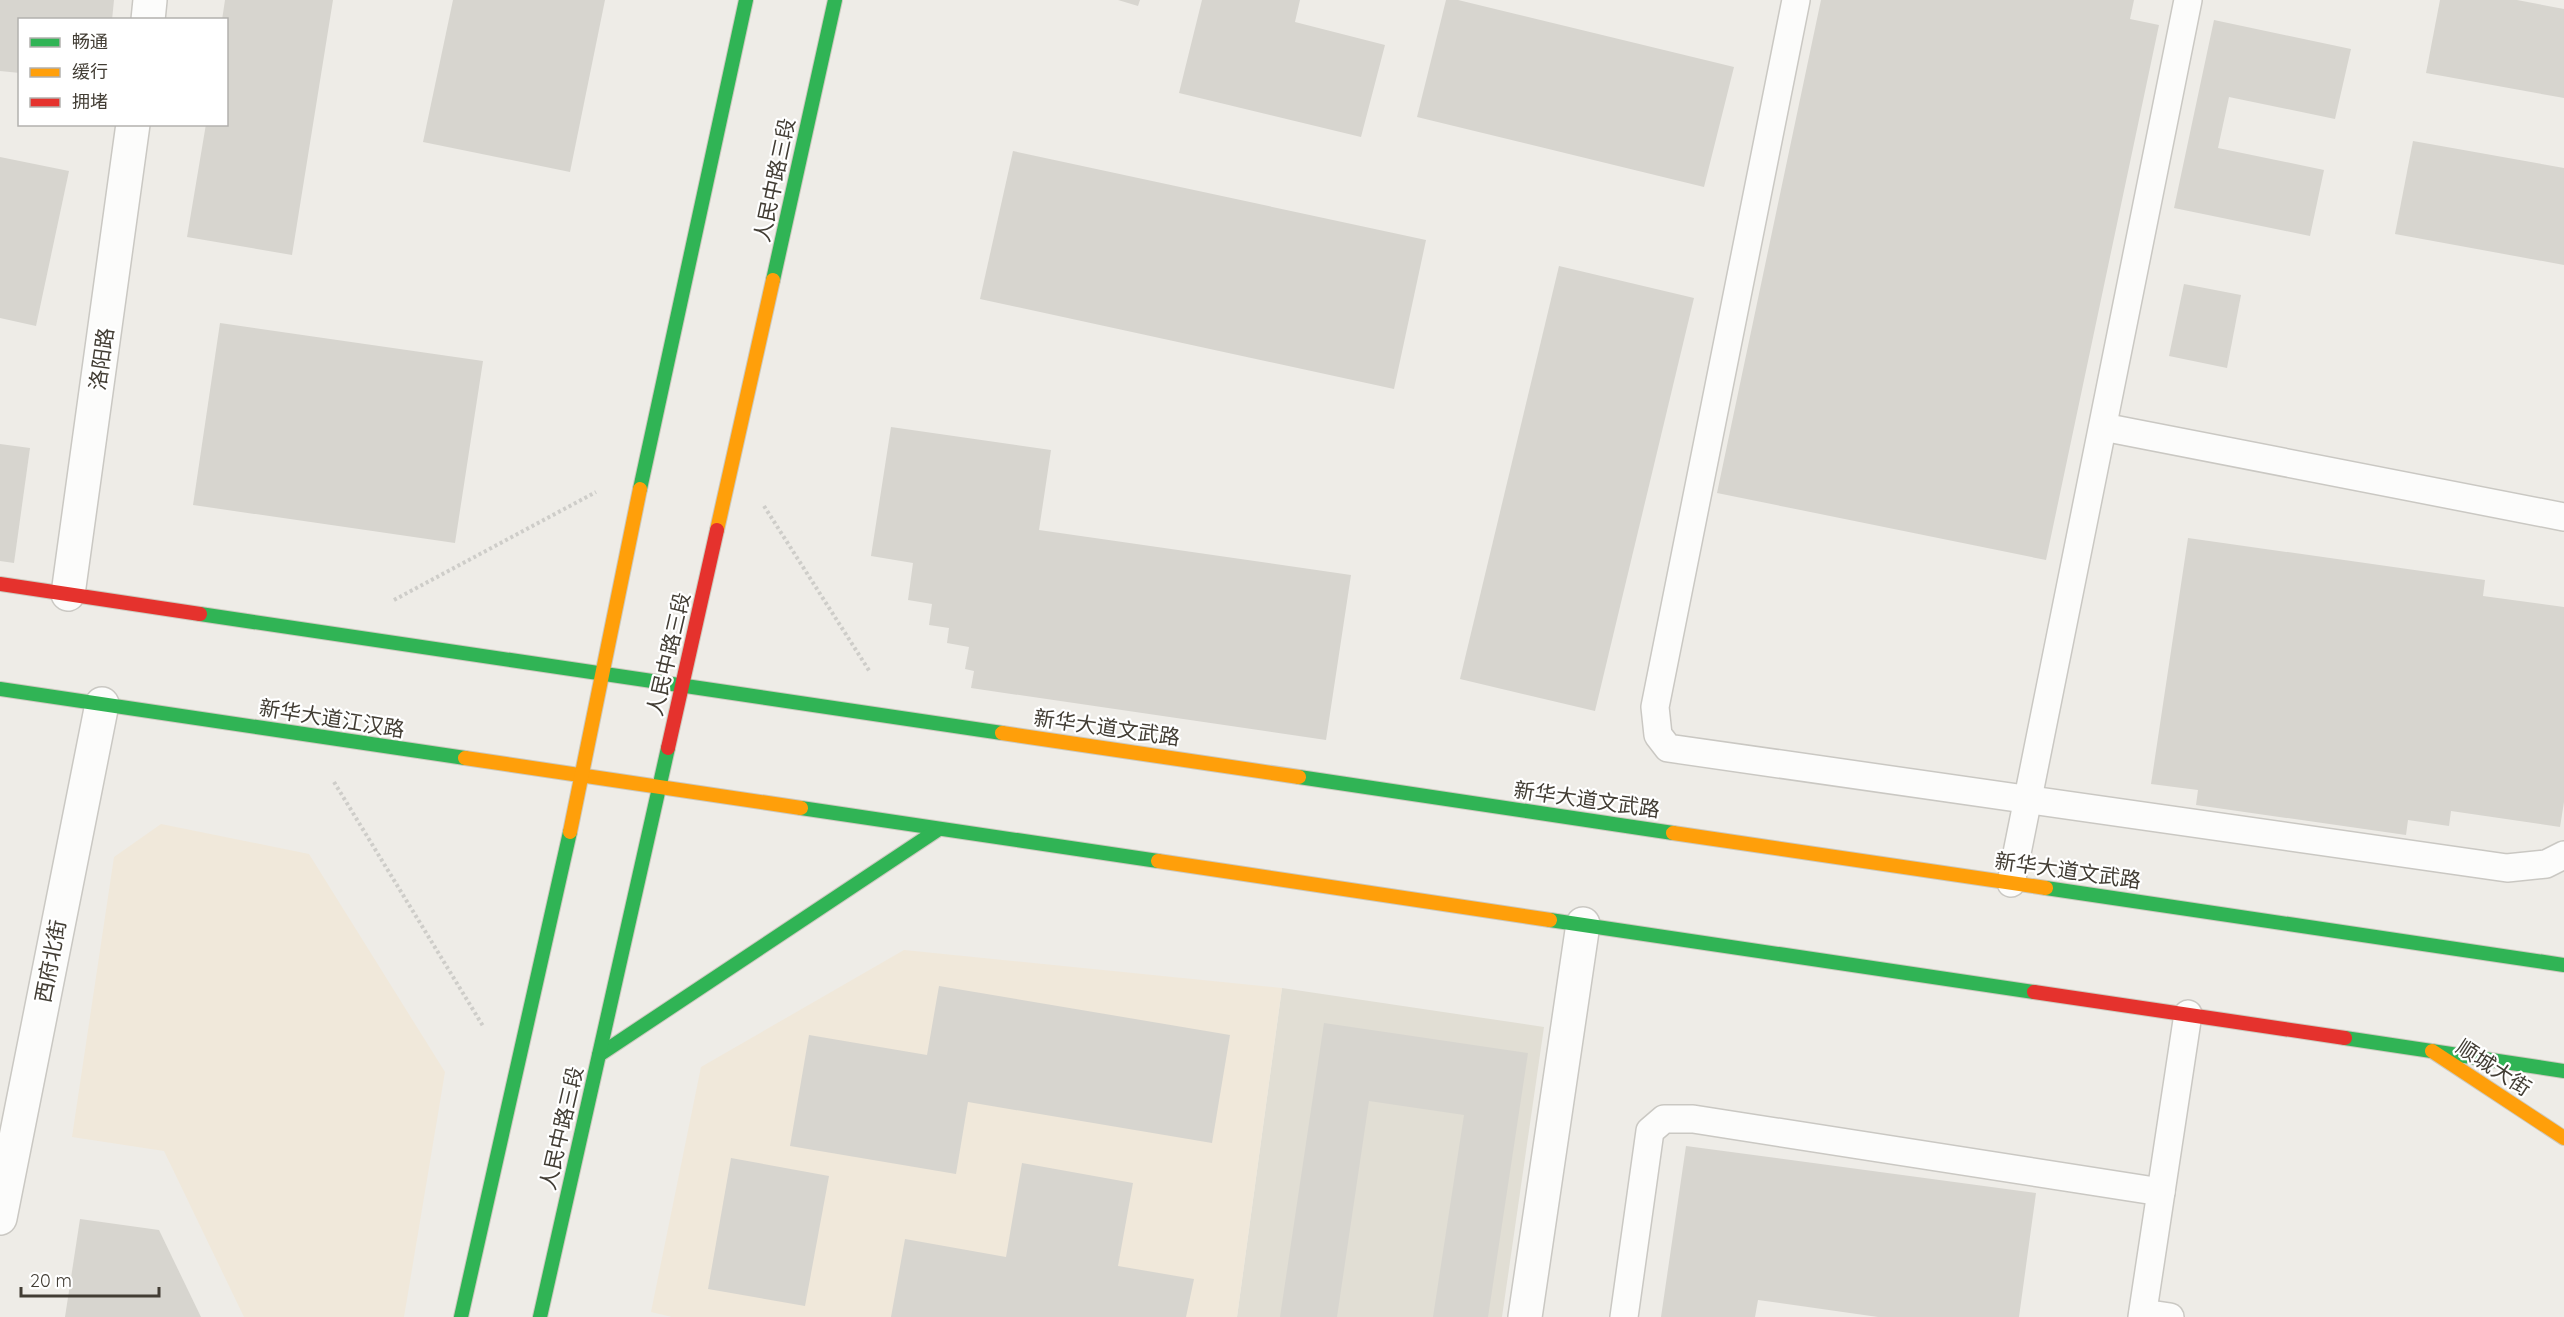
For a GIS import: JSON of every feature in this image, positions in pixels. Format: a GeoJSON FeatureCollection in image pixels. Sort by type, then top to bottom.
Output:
{"type":"FeatureCollection","features":[{"type":"Feature","properties":{"kind":"main road"},"geometry":{"type":"LineString","coordinates":[[461,1317],[583,776],[644,466],[746,0]]}},
{"type":"Feature","properties":{"kind":"main road","name":"人民中路三段"},"geometry":{"type":"LineString","coordinates":[[540,1317],[835,0]]}},
{"type":"Feature","properties":{"kind":"main road"},"geometry":{"type":"LineString","coordinates":[[0,584],[604,674]]}},
{"type":"Feature","properties":{"kind":"main road","name":"新华大道文武路"},"geometry":{"type":"LineString","coordinates":[[604,674],[2564,965]]}},
{"type":"Feature","properties":{"kind":"main road","name":"新华大道江汉路"},"geometry":{"type":"LineString","coordinates":[[0,689],[658,787]]}},
{"type":"Feature","properties":{"kind":"main road"},"geometry":{"type":"LineString","coordinates":[[658,787],[2564,1071]]}},
{"type":"Feature","properties":{"kind":"main road"},"geometry":{"type":"LineString","coordinates":[[599,1055],[939,829]]}},
{"type":"Feature","properties":{"kind":"main road","name":"顺城大街"},"geometry":{"type":"LineString","coordinates":[[2432,1051],[2564,1138]]}},
{"type":"Feature","properties":{"kind":"street"},"geometry":{"type":"LineString","coordinates":[[147,18],[150,0]]}},
{"type":"Feature","properties":{"kind":"street","name":"洛阳路"},"geometry":{"type":"LineString","coordinates":[[68,594],[133,126]]}},
{"type":"Feature","properties":{"kind":"street","name":"西府北街"},"geometry":{"type":"LineString","coordinates":[[0,1218],[102,704]]}},
{"type":"Feature","properties":{"kind":"street"},"geometry":{"type":"LineString","coordinates":[[1525,1317],[1583,924]]}},
{"type":"Feature","properties":{"kind":"lane"},"geometry":{"type":"LineString","coordinates":[[1796,0],[1655,707],[1658,735],[1668,748],[2507,868],[2546,864],[2564,855]]}},
{"type":"Feature","properties":{"kind":"lane"},"geometry":{"type":"LineString","coordinates":[[2011,883],[2188,0]]}},
{"type":"Feature","properties":{"kind":"lane"},"geometry":{"type":"LineString","coordinates":[[2103,426],[2564,518]]}},
{"type":"Feature","properties":{"kind":"lane"},"geometry":{"type":"LineString","coordinates":[[2170,1317],[2142,1315],[2188,1014]]}},
{"type":"Feature","properties":{"kind":"lane"},"geometry":{"type":"LineString","coordinates":[[1624,1317],[1650,1131],[1664,1119],[1693,1119],[2161,1192]]}},
{"type":"Feature","properties":{"kind":"path"},"geometry":{"type":"LineString","coordinates":[[734,459],[899,718]]}},
{"type":"Feature","properties":{"kind":"path"},"geometry":{"type":"LineString","coordinates":[[393,600],[644,466]]}},
{"type":"Feature","properties":{"kind":"path"},"geometry":{"type":"LineString","coordinates":[[305,735],[515,1078]]}},
{"type":"Feature","properties":{"kind":"shaded area"},"geometry":{"type":"Polygon","coordinates":[[[161,824],[309,854],[445,1072],[404,1317],[244,1317],[164,1151],[72,1137],[114,857],[161,824]]]}},
{"type":"Feature","properties":{"kind":"shaded area"},"geometry":{"type":"Polygon","coordinates":[[[904,950],[1282,988],[1237,1317],[672,1317],[651,1312],[701,1067],[904,950]]]}},
{"type":"Feature","properties":{"kind":"shaded area"},"geometry":{"type":"Polygon","coordinates":[[[1282,988],[1544,1027],[1502,1317],[1237,1317],[1282,988]]]}},
{"type":"Feature","properties":{"kind":"building"},"geometry":{"type":"Polygon","coordinates":[[[0,0],[114,0],[112,18],[18,18],[18,73],[0,71],[0,0]]]}},
{"type":"Feature","properties":{"kind":"building"},"geometry":{"type":"Polygon","coordinates":[[[225,0],[333,0],[292,255],[187,237],[206,126],[228,126],[228,18],[222,18],[225,0]]]}},
{"type":"Feature","properties":{"kind":"building"},"geometry":{"type":"Polygon","coordinates":[[[453,0],[605,0],[570,172],[423,142],[453,0]]]}},
{"type":"Feature","properties":{"kind":"building"},"geometry":{"type":"Polygon","coordinates":[[[1118,0],[1140,0],[1138,6],[1118,0]]]}},
{"type":"Feature","properties":{"kind":"building"},"geometry":{"type":"Polygon","coordinates":[[[1202,0],[1300,0],[1295,22],[1385,45],[1361,137],[1179,93],[1202,0]]]}},
{"type":"Feature","properties":{"kind":"building"},"geometry":{"type":"Polygon","coordinates":[[[1446,0],[1458,0],[1734,67],[1704,187],[1417,117],[1446,0]]]}},
{"type":"Feature","properties":{"kind":"building"},"geometry":{"type":"Polygon","coordinates":[[[1821,0],[2134,0],[2130,19],[2159,25],[2046,560],[1717,493],[1821,0]]]}},
{"type":"Feature","properties":{"kind":"building"},"geometry":{"type":"Polygon","coordinates":[[[2440,0],[2517,0],[2564,9],[2564,98],[2426,73],[2440,0]]]}},
{"type":"Feature","properties":{"kind":"building"},"geometry":{"type":"Polygon","coordinates":[[[2214,20],[2351,49],[2335,119],[2229,97],[2218,148],[2324,170],[2310,236],[2174,208],[2214,20]]]}},
{"type":"Feature","properties":{"kind":"building"},"geometry":{"type":"Polygon","coordinates":[[[2413,141],[2564,168],[2564,265],[2395,234],[2413,141]]]}},
{"type":"Feature","properties":{"kind":"building"},"geometry":{"type":"Polygon","coordinates":[[[1013,151],[1426,240],[1394,389],[980,299],[1013,151]]]}},
{"type":"Feature","properties":{"kind":"building"},"geometry":{"type":"Polygon","coordinates":[[[0,157],[69,171],[36,326],[0,318],[0,157]]]}},
{"type":"Feature","properties":{"kind":"building"},"geometry":{"type":"Polygon","coordinates":[[[1559,266],[1694,298],[1595,711],[1460,679],[1559,266]]]}},
{"type":"Feature","properties":{"kind":"building"},"geometry":{"type":"Polygon","coordinates":[[[2184,284],[2241,295],[2227,368],[2169,356],[2184,284]]]}},
{"type":"Feature","properties":{"kind":"building"},"geometry":{"type":"Polygon","coordinates":[[[220,323],[483,361],[455,543],[193,505],[220,323]]]}},
{"type":"Feature","properties":{"kind":"building"},"geometry":{"type":"Polygon","coordinates":[[[891,427],[1051,450],[1039,530],[1351,575],[1326,740],[971,688],[974,671],[965,669],[969,647],[947,643],[949,628],[929,625],[932,604],[908,600],[913,563],[871,556],[891,427]]]}},
{"type":"Feature","properties":{"kind":"building"},"geometry":{"type":"Polygon","coordinates":[[[0,444],[30,448],[14,563],[0,561],[0,444]]]}},
{"type":"Feature","properties":{"kind":"building"},"geometry":{"type":"Polygon","coordinates":[[[2188,538],[2485,580],[2483,596],[2564,607],[2564,802],[2560,827],[2451,811],[2449,826],[2408,820],[2406,835],[2196,805],[2198,790],[2151,784],[2188,538]]]}},
{"type":"Feature","properties":{"kind":"building"},"geometry":{"type":"Polygon","coordinates":[[[939,986],[1230,1035],[1212,1143],[968,1102],[956,1174],[790,1146],[809,1035],[927,1055],[939,986]]]}},
{"type":"Feature","properties":{"kind":"building"},"geometry":{"type":"Polygon","coordinates":[[[1324,1023],[1528,1053],[1488,1317],[1433,1317],[1464,1115],[1369,1101],[1337,1317],[1280,1317],[1324,1023]]]}},
{"type":"Feature","properties":{"kind":"building"},"geometry":{"type":"Polygon","coordinates":[[[1686,1146],[2036,1193],[2019,1317],[1878,1317],[1758,1300],[1755,1317],[1661,1317],[1686,1146]]]}},
{"type":"Feature","properties":{"kind":"building"},"geometry":{"type":"Polygon","coordinates":[[[731,1158],[829,1176],[805,1306],[708,1289],[731,1158]]]}},
{"type":"Feature","properties":{"kind":"building"},"geometry":{"type":"Polygon","coordinates":[[[1022,1163],[1133,1183],[1118,1266],[1194,1279],[1186,1317],[891,1317],[905,1239],[1006,1257],[1022,1163]]]}},
{"type":"Feature","properties":{"kind":"building"},"geometry":{"type":"Polygon","coordinates":[[[80,1219],[159,1230],[201,1317],[65,1317],[80,1219]]]}},
{"type":"Feature","properties":{"kind":"traffic: fast"},"geometry":{"type":"LineString","coordinates":[[640,489],[746,0]]}},
{"type":"Feature","properties":{"kind":"traffic: fast"},"geometry":{"type":"LineString","coordinates":[[773,280],[835,0]]}},
{"type":"Feature","properties":{"kind":"traffic: fast"},"geometry":{"type":"LineString","coordinates":[[200,614],[1002,733]]}},
{"type":"Feature","properties":{"kind":"traffic: fast"},"geometry":{"type":"LineString","coordinates":[[0,689],[465,758]]}},
{"type":"Feature","properties":{"kind":"traffic: fast"},"geometry":{"type":"LineString","coordinates":[[540,1317],[668,748]]}},
{"type":"Feature","properties":{"kind":"traffic: fast"},"geometry":{"type":"LineString","coordinates":[[1299,777],[1673,833]]}},
{"type":"Feature","properties":{"kind":"traffic: fast"},"geometry":{"type":"LineString","coordinates":[[801,808],[1158,861]]}},
{"type":"Feature","properties":{"kind":"traffic: fast"},"geometry":{"type":"LineString","coordinates":[[599,1055],[939,829]]}},
{"type":"Feature","properties":{"kind":"traffic: fast"},"geometry":{"type":"LineString","coordinates":[[461,1317],[570,832]]}},
{"type":"Feature","properties":{"kind":"traffic: fast"},"geometry":{"type":"LineString","coordinates":[[2046,888],[2564,965]]}},
{"type":"Feature","properties":{"kind":"traffic: fast"},"geometry":{"type":"LineString","coordinates":[[1550,920],[2034,992]]}},
{"type":"Feature","properties":{"kind":"traffic: fast"},"geometry":{"type":"LineString","coordinates":[[2345,1038],[2564,1071]]}},
{"type":"Feature","properties":{"kind":"traffic: slow"},"geometry":{"type":"LineString","coordinates":[[717,530],[773,280]]}},
{"type":"Feature","properties":{"kind":"traffic: slow"},"geometry":{"type":"LineString","coordinates":[[570,832],[640,489]]}},
{"type":"Feature","properties":{"kind":"traffic: slow"},"geometry":{"type":"LineString","coordinates":[[1002,733],[1299,777]]}},
{"type":"Feature","properties":{"kind":"traffic: slow"},"geometry":{"type":"LineString","coordinates":[[465,758],[801,808]]}},
{"type":"Feature","properties":{"kind":"traffic: slow"},"geometry":{"type":"LineString","coordinates":[[1673,833],[2046,888]]}},
{"type":"Feature","properties":{"kind":"traffic: slow"},"geometry":{"type":"LineString","coordinates":[[1158,861],[1550,920]]}},
{"type":"Feature","properties":{"kind":"traffic: slow"},"geometry":{"type":"LineString","coordinates":[[2432,1051],[2564,1138]]}},
{"type":"Feature","properties":{"kind":"traffic: jam"},"geometry":{"type":"LineString","coordinates":[[668,748],[717,530]]}},
{"type":"Feature","properties":{"kind":"traffic: jam"},"geometry":{"type":"LineString","coordinates":[[0,584],[200,614]]}},
{"type":"Feature","properties":{"kind":"traffic: jam"},"geometry":{"type":"LineString","coordinates":[[2034,992],[2345,1038]]}}]}
